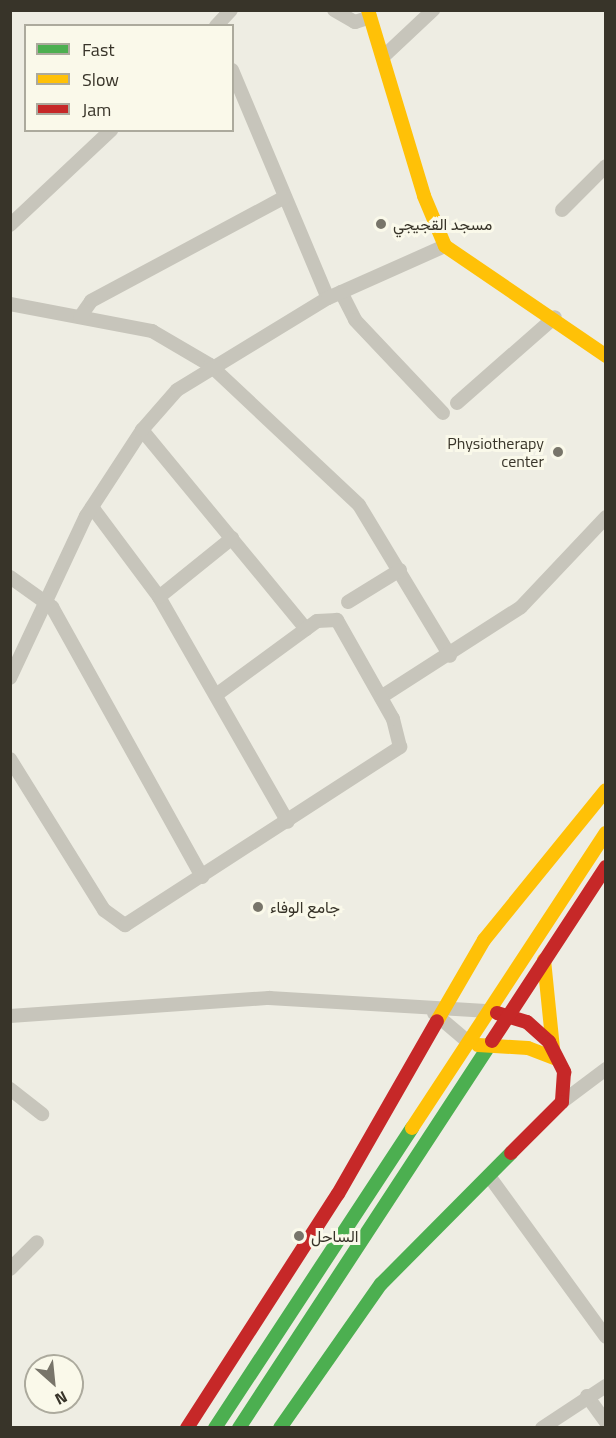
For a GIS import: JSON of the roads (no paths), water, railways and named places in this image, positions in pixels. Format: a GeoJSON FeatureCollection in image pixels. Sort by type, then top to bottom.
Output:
{"type":"FeatureCollection","features":[{"type":"Feature","properties":{"kind":"main road"},"geometry":{"type":"LineString","coordinates":[[369,14],[424,196],[445,246],[555,317],[606,356]]}},
{"type":"Feature","properties":{"kind":"main road"},"geometry":{"type":"LineString","coordinates":[[187,1428],[338,1194],[437,1011],[484,940],[606,790]]}},
{"type":"Feature","properties":{"kind":"main road"},"geometry":{"type":"LineString","coordinates":[[215,1428],[466,1041],[606,833]]}},
{"type":"Feature","properties":{"kind":"main road"},"geometry":{"type":"LineString","coordinates":[[239,1428],[606,867]]}},
{"type":"Feature","properties":{"kind":"main road"},"geometry":{"type":"LineString","coordinates":[[280,1428],[381,1284],[562,1102],[566,1082],[555,1054],[544,960]]}},
{"type":"Feature","properties":{"kind":"main road"},"geometry":{"type":"LineString","coordinates":[[486,1011],[508,1016],[532,1026],[555,1054]]}},
{"type":"Feature","properties":{"kind":"main road"},"geometry":{"type":"LineString","coordinates":[[466,1041],[489,1048],[528,1048],[555,1054]]}},
{"type":"Feature","properties":{"kind":"street"},"geometry":{"type":"LineString","coordinates":[[218,24],[231,10]]}},
{"type":"Feature","properties":{"kind":"street"},"geometry":{"type":"LineString","coordinates":[[334,10],[355,22],[369,14]]}},
{"type":"Feature","properties":{"kind":"street"},"geometry":{"type":"LineString","coordinates":[[383,57],[433,10]]}},
{"type":"Feature","properties":{"kind":"street"},"geometry":{"type":"LineString","coordinates":[[234,75],[285,197],[334,295],[442,413]]}},
{"type":"Feature","properties":{"kind":"street"},"geometry":{"type":"LineString","coordinates":[[10,225],[109,132]]}},
{"type":"Feature","properties":{"kind":"street"},"geometry":{"type":"LineString","coordinates":[[562,210],[606,166]]}},
{"type":"Feature","properties":{"kind":"street"},"geometry":{"type":"LineString","coordinates":[[80,316],[91,301],[285,197]]}},
{"type":"Feature","properties":{"kind":"street"},"geometry":{"type":"LineString","coordinates":[[10,678],[44,599],[92,507],[142,430],[177,390],[210,365],[334,295],[445,246]]}},
{"type":"Feature","properties":{"kind":"street"},"geometry":{"type":"LineString","coordinates":[[10,304],[152,331],[210,365],[346,490],[400,570],[450,656]]}},
{"type":"Feature","properties":{"kind":"street"},"geometry":{"type":"LineString","coordinates":[[457,403],[555,317]]}},
{"type":"Feature","properties":{"kind":"street"},"geometry":{"type":"LineString","coordinates":[[142,430],[306,629]]}},
{"type":"Feature","properties":{"kind":"street"},"geometry":{"type":"LineString","coordinates":[[92,507],[159,597],[288,822]]}},
{"type":"Feature","properties":{"kind":"street"},"geometry":{"type":"LineString","coordinates":[[381,697],[450,656],[521,607],[606,517]]}},
{"type":"Feature","properties":{"kind":"street"},"geometry":{"type":"LineString","coordinates":[[159,597],[232,538]]}},
{"type":"Feature","properties":{"kind":"street"},"geometry":{"type":"LineString","coordinates":[[348,602],[400,570]]}},
{"type":"Feature","properties":{"kind":"street"},"geometry":{"type":"LineString","coordinates":[[10,577],[44,599],[202,877]]}},
{"type":"Feature","properties":{"kind":"street"},"geometry":{"type":"LineString","coordinates":[[10,759],[116,924],[134,921],[400,747],[381,697],[343,625],[328,619],[306,629],[216,695]]}},
{"type":"Feature","properties":{"kind":"street"},"geometry":{"type":"LineString","coordinates":[[10,1016],[269,998],[437,1011],[486,1011]]}},
{"type":"Feature","properties":{"kind":"street"},"geometry":{"type":"LineString","coordinates":[[437,1011],[466,1041]]}},
{"type":"Feature","properties":{"kind":"street"},"geometry":{"type":"LineString","coordinates":[[562,1102],[606,1069]]}},
{"type":"Feature","properties":{"kind":"street"},"geometry":{"type":"LineString","coordinates":[[10,1089],[42,1114]]}},
{"type":"Feature","properties":{"kind":"street"},"geometry":{"type":"LineString","coordinates":[[489,1176],[606,1337]]}},
{"type":"Feature","properties":{"kind":"street"},"geometry":{"type":"LineString","coordinates":[[11,1267],[37,1242]]}},
{"type":"Feature","properties":{"kind":"street"},"geometry":{"type":"LineString","coordinates":[[542,1428],[587,1396],[606,1386]]}},
{"type":"Feature","properties":{"kind":"street"},"geometry":{"type":"LineString","coordinates":[[587,1396],[606,1422]]}},
{"type":"Feature","properties":{"kind":"place","name":"مسجد القجيجي"},"geometry":{"type":"Point","coordinates":[381,224]}},
{"type":"Feature","properties":{"kind":"place","name":"Physiotherapy center"},"geometry":{"type":"Point","coordinates":[558,452]}},
{"type":"Feature","properties":{"kind":"place","name":"جامع الوفاء"},"geometry":{"type":"Point","coordinates":[258,907]}},
{"type":"Feature","properties":{"kind":"place","name":"الساحل"},"geometry":{"type":"Point","coordinates":[299,1236]}}]}
